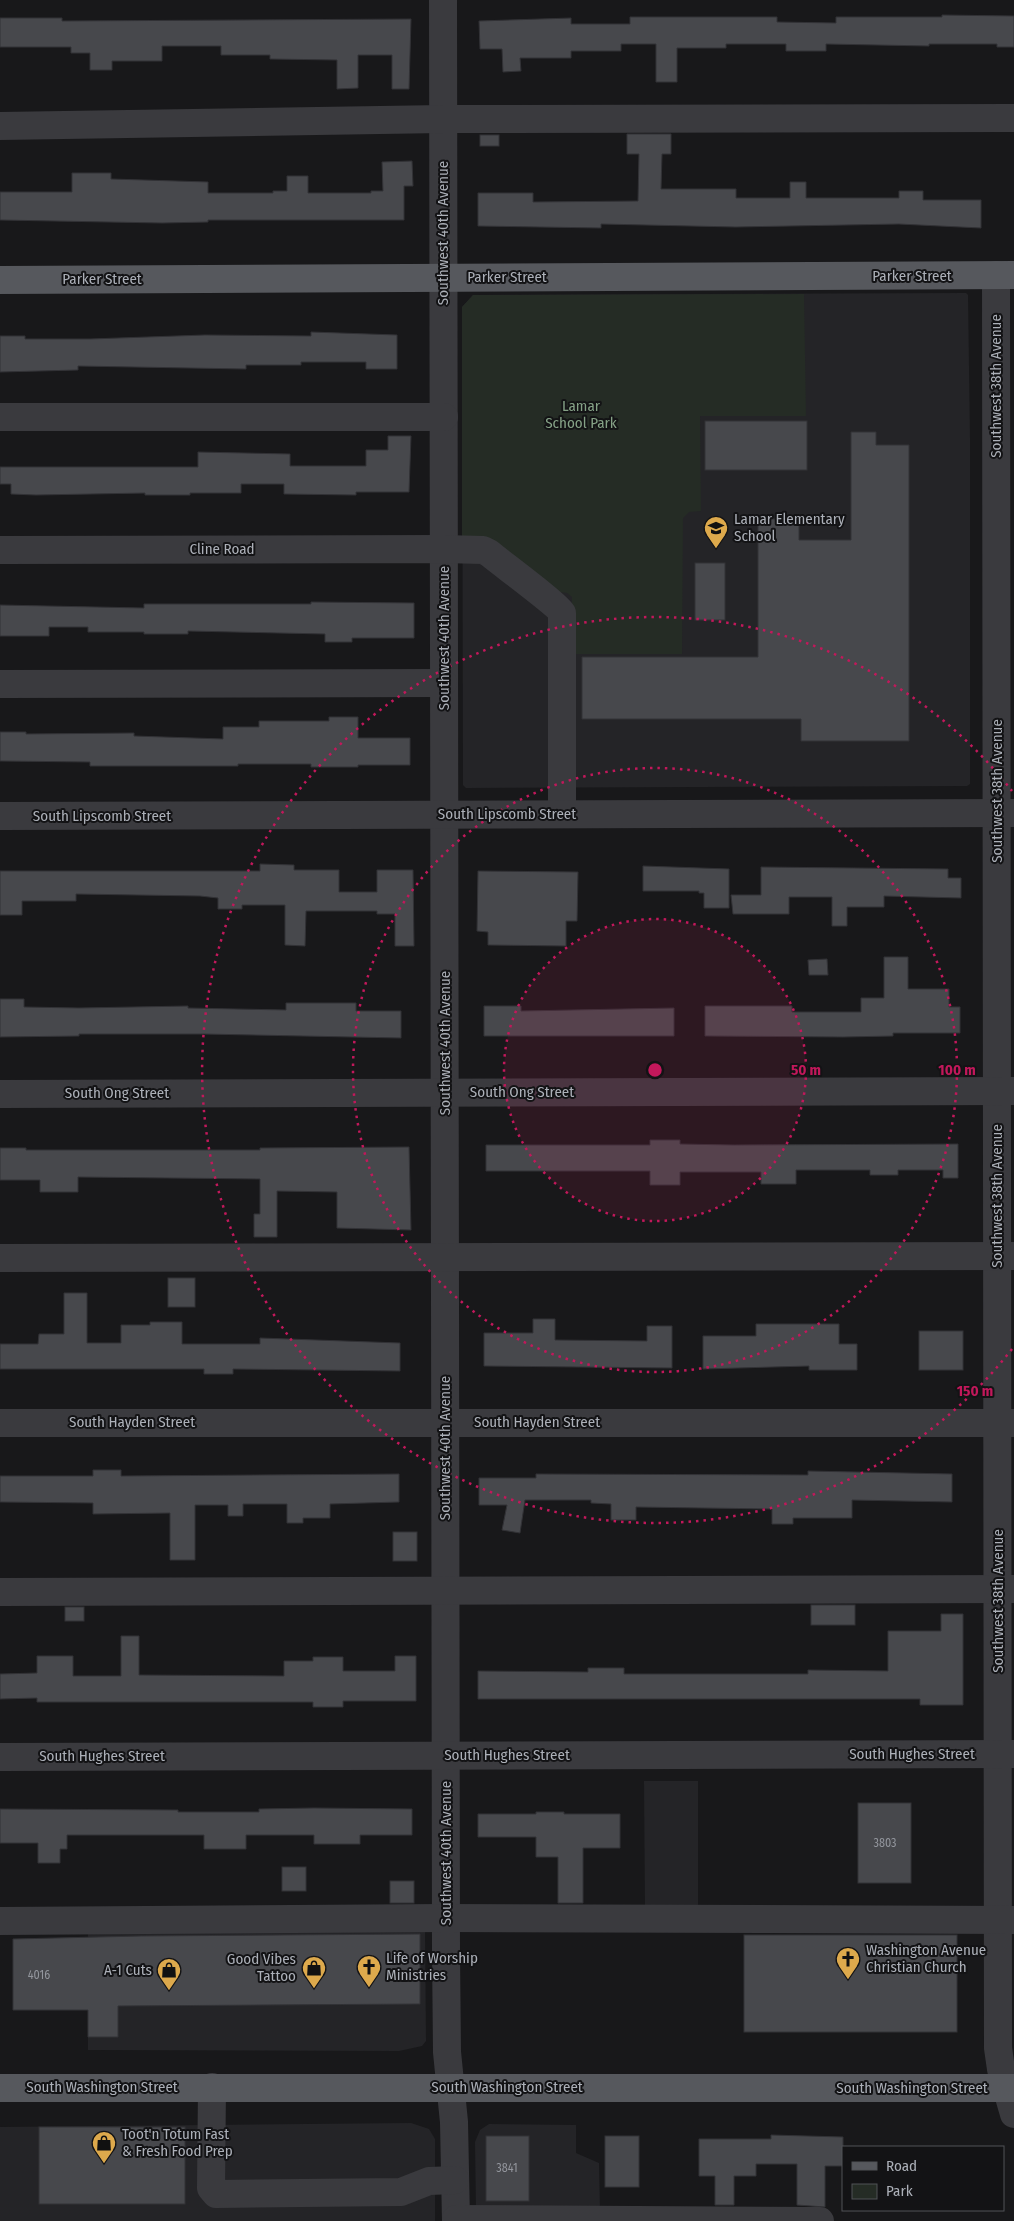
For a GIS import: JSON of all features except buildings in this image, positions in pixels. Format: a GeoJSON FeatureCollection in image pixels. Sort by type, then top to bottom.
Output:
{"type":"FeatureCollection","features":[{"type":"Feature","properties":{"kind":"main road","name":"Parker Street"},"geometry":{"type":"LineString","coordinates":[[0,280],[1005,275]]}},
{"type":"Feature","properties":{"kind":"main road","name":"South Washington Street"},"geometry":{"type":"LineString","coordinates":[[0,2088],[1010,2088]]}},
{"type":"Feature","properties":{"kind":"street","name":"Southwest 40th Avenue"},"geometry":{"type":"LineString","coordinates":[[443,0],[446,1918],[447,2052],[456,2220]]}},
{"type":"Feature","properties":{"kind":"street"},"geometry":{"type":"LineString","coordinates":[[0,126],[443,119],[1014,118]]}},
{"type":"Feature","properties":{"kind":"street","name":"Southwest 38th Avenue"},"geometry":{"type":"LineString","coordinates":[[1005,275],[1006,1920],[998,2048],[1010,2088],[1014,2114]]}},
{"type":"Feature","properties":{"kind":"street"},"geometry":{"type":"LineString","coordinates":[[0,417],[444,417]]}},
{"type":"Feature","properties":{"kind":"street","name":"Cline Road"},"geometry":{"type":"LineString","coordinates":[[0,550],[483,550],[548,601],[559,607],[562,613],[562,814]]}},
{"type":"Feature","properties":{"kind":"street"},"geometry":{"type":"LineString","coordinates":[[0,684],[444,682]]}},
{"type":"Feature","properties":{"kind":"street","name":"South Lipscomb Street"},"geometry":{"type":"LineString","coordinates":[[0,816],[1005,813]]}},
{"type":"Feature","properties":{"kind":"street","name":"South Ong Street"},"geometry":{"type":"LineString","coordinates":[[0,1094],[1005,1091]]}},
{"type":"Feature","properties":{"kind":"street"},"geometry":{"type":"LineString","coordinates":[[0,1258],[1005,1256]]}},
{"type":"Feature","properties":{"kind":"street","name":"South Hayden Street"},"geometry":{"type":"LineString","coordinates":[[0,1423],[1005,1423]]}},
{"type":"Feature","properties":{"kind":"street"},"geometry":{"type":"LineString","coordinates":[[0,1592],[1006,1589]]}},
{"type":"Feature","properties":{"kind":"street","name":"South Hughes Street"},"geometry":{"type":"LineString","coordinates":[[0,1756],[1006,1754]]}},
{"type":"Feature","properties":{"kind":"street"},"geometry":{"type":"LineString","coordinates":[[0,1921],[446,1918],[1006,1920]]}},
{"type":"Feature","properties":{"kind":"street"},"geometry":{"type":"LineString","coordinates":[[212,2087],[211,2188],[216,2194],[401,2192],[429,2181],[455,2180]]}},
{"type":"Feature","properties":{"kind":"street"},"geometry":{"type":"LineString","coordinates":[[456,2220],[820,2221]]}},
{"type":"Feature","properties":{"kind":"shaded area","name":"Lamar Elementary School"},"geometry":{"type":"Polygon","coordinates":[[[966,293],[968,295],[970,440],[970,784],[967,786],[466,788],[463,785],[462,307],[473,295],[966,293]]]}},
{"type":"Feature","properties":{"kind":"shaded area"},"geometry":{"type":"Polygon","coordinates":[[[644,1781],[698,1781],[698,1909],[645,1908],[644,1781]]]}},
{"type":"Feature","properties":{"kind":"shaded area"},"geometry":{"type":"Polygon","coordinates":[[[425,1931],[426,2041],[422,2046],[399,2051],[88,2050],[88,1933],[425,1931]]]}},
{"type":"Feature","properties":{"kind":"shaded area"},"geometry":{"type":"Polygon","coordinates":[[[411,2123],[429,2129],[435,2139],[435,2221],[0,2221],[0,2127],[411,2123]]]}},
{"type":"Feature","properties":{"kind":"shaded area"},"geometry":{"type":"Polygon","coordinates":[[[489,2124],[576,2125],[576,2153],[599,2163],[600,2211],[476,2211],[475,2142],[480,2130],[489,2124]]]}},
{"type":"Feature","properties":{"kind":"green space","name":"Lamar School Park"},"geometry":{"type":"Polygon","coordinates":[[[804,294],[806,416],[700,416],[701,511],[689,512],[683,518],[682,654],[572,654],[572,597],[567,593],[553,591],[462,537],[462,307],[473,295],[804,294]]]}},
{"type":"Feature","properties":{"kind":"place","name":"Lamar Elementary School"},"geometry":{"type":"Point","coordinates":[716,549]}},
{"type":"Feature","properties":{"kind":"place","name":"Washington Avenue Christian Church"},"geometry":{"type":"Point","coordinates":[848,1980]}},
{"type":"Feature","properties":{"kind":"place","name":"Life of Worship Ministries"},"geometry":{"type":"Point","coordinates":[369,1988]}},
{"type":"Feature","properties":{"kind":"place","name":"Good Vibes Tattoo"},"geometry":{"type":"Point","coordinates":[314,1989]}},
{"type":"Feature","properties":{"kind":"place","name":"A-1 Cuts"},"geometry":{"type":"Point","coordinates":[169,1991]}},
{"type":"Feature","properties":{"kind":"place","name":"Toot'n Totum Fast & Fresh Food Prep"},"geometry":{"type":"Point","coordinates":[104,2164]}}]}
